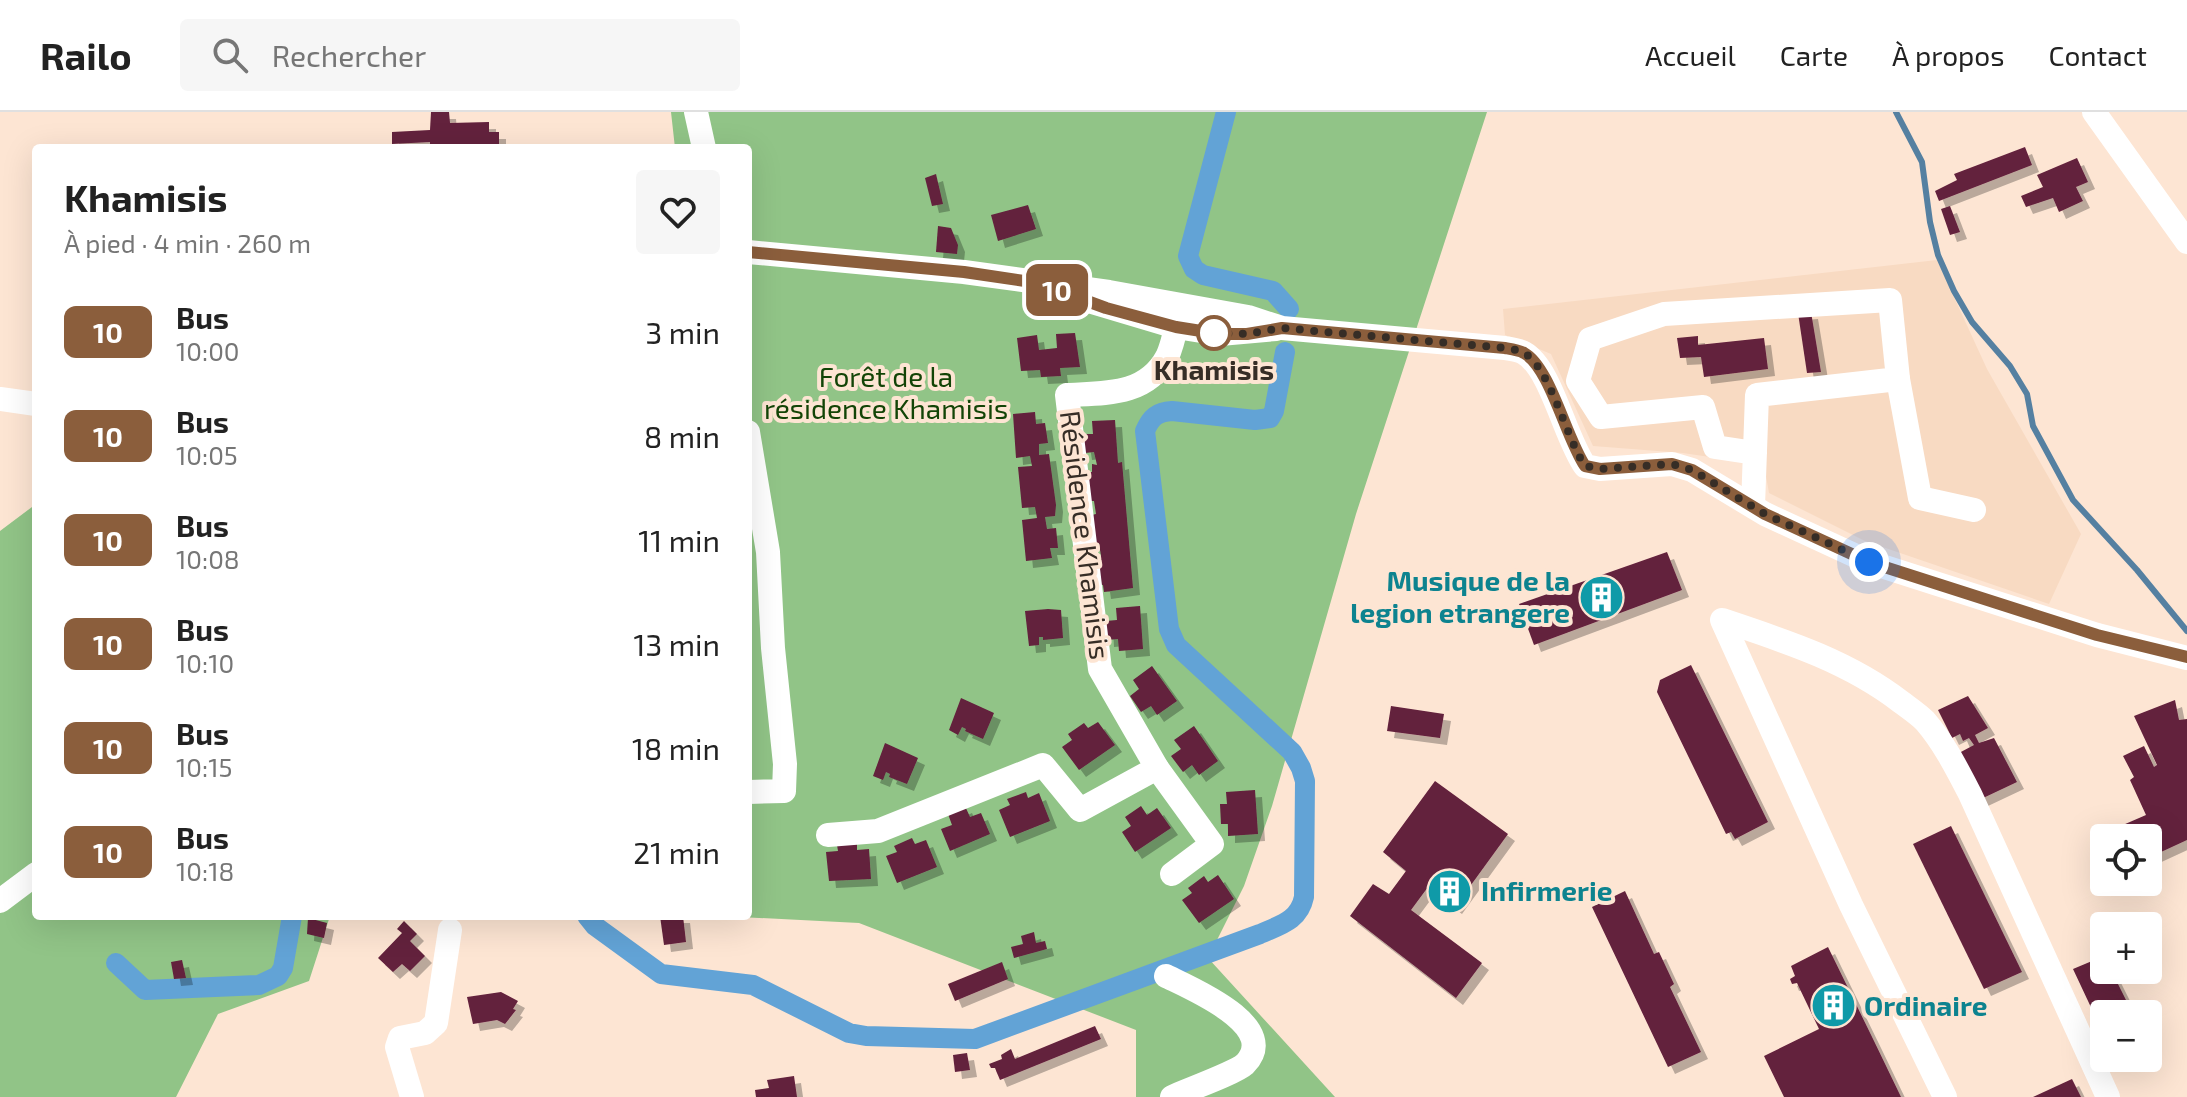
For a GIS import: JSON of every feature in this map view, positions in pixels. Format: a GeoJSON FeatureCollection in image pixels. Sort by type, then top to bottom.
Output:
{"type":"FeatureCollection","features":[{"type":"Feature","properties":{"kind":"street"},"geometry":{"type":"LineString","coordinates":[[696,112],[703,144]]}},
{"type":"Feature","properties":{"kind":"street"},"geometry":{"type":"LineString","coordinates":[[2094,112],[2187,242]]}},
{"type":"Feature","properties":{"kind":"street"},"geometry":{"type":"LineString","coordinates":[[752,252],[964,272],[1038,283],[1106,308],[1176,315],[1236,315],[1282,328],[1523,352],[1544,375],[1574,451],[1585,466],[1600,469],[1672,464],[1692,470],[1753,506],[1869,562],[2097,635],[2187,658]]}},
{"type":"Feature","properties":{"kind":"street"},"geometry":{"type":"LineString","coordinates":[[1755,453],[1715,447],[1703,407],[1601,417],[1578,381],[1590,339],[1664,314],[1890,300],[1898,379],[1920,498],[1974,510]]}},
{"type":"Feature","properties":{"kind":"street"},"geometry":{"type":"LineString","coordinates":[[1176,315],[1220,334],[1247,334],[1282,328]]}},
{"type":"Feature","properties":{"kind":"street","name":"Résidence Khamisis"},"geometry":{"type":"LineString","coordinates":[[1157,768],[1100,669],[1067,395],[1129,390],[1148,379],[1167,357],[1176,315]]}},
{"type":"Feature","properties":{"kind":"street"},"geometry":{"type":"LineString","coordinates":[[1753,506],[1757,395],[1898,379]]}},
{"type":"Feature","properties":{"kind":"street"},"geometry":{"type":"LineString","coordinates":[[0,399],[32,403]]}},
{"type":"Feature","properties":{"kind":"street"},"geometry":{"type":"LineString","coordinates":[[752,456],[768,552],[773,648],[785,764],[784,791],[752,792]]}},
{"type":"Feature","properties":{"kind":"street"},"geometry":{"type":"LineString","coordinates":[[1945,1097],[1851,905],[1722,620],[1834,661],[1879,685],[1923,719],[1948,751],[1970,794],[2108,1097]]}},
{"type":"Feature","properties":{"kind":"street"},"geometry":{"type":"LineString","coordinates":[[828,835],[878,831],[1043,765],[1080,810],[1157,768],[1212,844],[1172,874]]}},
{"type":"Feature","properties":{"kind":"street"},"geometry":{"type":"LineString","coordinates":[[0,901],[32,877]]}},
{"type":"Feature","properties":{"kind":"street"},"geometry":{"type":"LineString","coordinates":[[412,1097],[397,1047],[400,1038],[425,1033],[436,1023],[450,930]]}},
{"type":"Feature","properties":{"kind":"street"},"geometry":{"type":"LineString","coordinates":[[1166,976],[1227,1007],[1251,1032],[1253,1050],[1244,1065],[1172,1097]]}},
{"type":"Feature","properties":{"kind":"shaded area"},"geometry":{"type":"Polygon","coordinates":[[[1937,260],[1987,369],[2081,534],[2049,604],[1865,541],[1769,493],[1764,465],[1683,453],[1593,446],[1551,354],[1505,335],[1503,309],[1937,260]]]}},
{"type":"Feature","properties":{"kind":"green space","name":"Forêt de la résidence Khamisis"},"geometry":{"type":"Polygon","coordinates":[[[671,112],[1487,112],[1356,514],[1272,806],[1244,886],[1208,958],[1335,1097],[1136,1097],[1136,1030],[859,923],[752,918],[752,144],[675,144],[671,112]]]}},
{"type":"Feature","properties":{"kind":"green space"},"geometry":{"type":"Polygon","coordinates":[[[32,507],[32,920],[329,920],[309,981],[218,1014],[176,1097],[0,1097],[0,531],[32,507]]]}},
{"type":"Feature","properties":{"kind":"building"},"geometry":{"type":"Polygon","coordinates":[[[431,112],[449,112],[450,123],[489,122],[489,132],[499,132],[499,144],[392,144],[392,132],[430,130],[431,112]]]}},
{"type":"Feature","properties":{"kind":"building"},"geometry":{"type":"Polygon","coordinates":[[[2025,147],[2032,165],[1939,201],[1935,191],[1957,180],[1954,174],[2025,147]]]}},
{"type":"Feature","properties":{"kind":"building"},"geometry":{"type":"Polygon","coordinates":[[[2077,158],[2088,182],[2076,187],[2083,201],[2059,212],[2053,198],[2026,207],[2021,196],[2043,187],[2037,175],[2077,158]]]}},
{"type":"Feature","properties":{"kind":"building"},"geometry":{"type":"Polygon","coordinates":[[[936,174],[943,204],[932,206],[925,178],[936,174]]]}},
{"type":"Feature","properties":{"kind":"building"},"geometry":{"type":"Polygon","coordinates":[[[1028,205],[1036,229],[998,241],[991,215],[1028,205]]]}},
{"type":"Feature","properties":{"kind":"building"},"geometry":{"type":"Polygon","coordinates":[[[1950,206],[1960,232],[1950,235],[1941,209],[1950,206]]]}},
{"type":"Feature","properties":{"kind":"building"},"geometry":{"type":"Polygon","coordinates":[[[938,226],[951,228],[958,245],[957,254],[936,252],[938,226]]]}},
{"type":"Feature","properties":{"kind":"building"},"geometry":{"type":"Polygon","coordinates":[[[1811,312],[1821,372],[1807,373],[1798,313],[1811,312]]]}},
{"type":"Feature","properties":{"kind":"building"},"geometry":{"type":"Polygon","coordinates":[[[1075,333],[1080,367],[1060,368],[1061,376],[1041,377],[1040,370],[1021,371],[1017,338],[1037,335],[1039,350],[1057,348],[1056,334],[1075,333]]]}},
{"type":"Feature","properties":{"kind":"building"},"geometry":{"type":"Polygon","coordinates":[[[1698,336],[1698,345],[1764,338],[1768,369],[1704,377],[1701,357],[1680,358],[1677,338],[1698,336]]]}},
{"type":"Feature","properties":{"kind":"building"},"geometry":{"type":"Polygon","coordinates":[[[1035,412],[1036,424],[1045,423],[1048,443],[1039,444],[1039,455],[1049,454],[1056,505],[1055,516],[1045,517],[1047,529],[1056,528],[1058,548],[1050,548],[1052,558],[1026,561],[1022,520],[1037,518],[1035,507],[1022,508],[1018,467],[1032,466],[1030,456],[1016,458],[1013,414],[1035,412]]]}},
{"type":"Feature","properties":{"kind":"building"},"geometry":{"type":"Polygon","coordinates":[[[1115,420],[1118,463],[1122,462],[1133,588],[1104,592],[1103,585],[1097,584],[1095,556],[1101,556],[1099,543],[1093,544],[1094,501],[1088,501],[1088,472],[1092,472],[1092,464],[1097,465],[1094,452],[1085,453],[1082,434],[1093,434],[1092,421],[1115,420]]]}},
{"type":"Feature","properties":{"kind":"building","name":"Musique de la legion etrangere"},"geometry":{"type":"Polygon","coordinates":[[[1667,552],[1682,590],[1534,645],[1519,604],[1667,552]]]}},
{"type":"Feature","properties":{"kind":"building"},"geometry":{"type":"Polygon","coordinates":[[[1140,606],[1143,649],[1119,651],[1118,639],[1107,640],[1106,621],[1117,620],[1116,608],[1140,606]]]}},
{"type":"Feature","properties":{"kind":"building"},"geometry":{"type":"Polygon","coordinates":[[[1061,610],[1063,638],[1043,640],[1039,637],[1039,645],[1029,646],[1025,611],[1061,610]]]}},
{"type":"Feature","properties":{"kind":"building"},"geometry":{"type":"Polygon","coordinates":[[[1691,665],[1768,822],[1735,839],[1731,832],[1726,834],[1657,692],[1660,680],[1691,665]]]}},
{"type":"Feature","properties":{"kind":"building"},"geometry":{"type":"Polygon","coordinates":[[[1152,666],[1177,701],[1157,715],[1151,706],[1141,712],[1130,696],[1139,689],[1133,680],[1152,666]]]}},
{"type":"Feature","properties":{"kind":"building"},"geometry":{"type":"Polygon","coordinates":[[[1968,696],[1988,728],[1975,735],[1979,743],[1994,738],[2017,782],[1981,799],[1959,753],[1974,745],[1969,738],[1963,741],[1960,734],[1952,738],[1938,710],[1968,696]]]}},
{"type":"Feature","properties":{"kind":"building"},"geometry":{"type":"Polygon","coordinates":[[[961,698],[994,713],[983,739],[962,727],[958,735],[949,730],[961,698]]]}},
{"type":"Feature","properties":{"kind":"building"},"geometry":{"type":"Polygon","coordinates":[[[2175,700],[2179,720],[2187,719],[2187,840],[2162,852],[2162,824],[2125,824],[2146,815],[2130,780],[2134,777],[2123,756],[2144,746],[2154,767],[2157,765],[2134,716],[2175,700]]]}},
{"type":"Feature","properties":{"kind":"building"},"geometry":{"type":"Polygon","coordinates":[[[1391,706],[1444,714],[1440,738],[1387,731],[1391,706]]]}},
{"type":"Feature","properties":{"kind":"building"},"geometry":{"type":"Polygon","coordinates":[[[1098,722],[1115,745],[1079,770],[1062,747],[1072,740],[1068,734],[1084,723],[1088,728],[1098,722]]]}},
{"type":"Feature","properties":{"kind":"building"},"geometry":{"type":"Polygon","coordinates":[[[1194,726],[1218,761],[1199,775],[1192,765],[1183,772],[1171,756],[1181,749],[1174,740],[1194,726]]]}},
{"type":"Feature","properties":{"kind":"building"},"geometry":{"type":"Polygon","coordinates":[[[885,743],[918,758],[907,784],[889,777],[890,774],[886,772],[883,780],[873,776],[885,743]]]}},
{"type":"Feature","properties":{"kind":"building","name":"Infirmerie"},"geometry":{"type":"Polygon","coordinates":[[[1435,781],[1508,834],[1455,907],[1428,887],[1411,910],[1482,963],[1456,998],[1350,916],[1373,884],[1389,894],[1406,871],[1383,852],[1435,781]]]}},
{"type":"Feature","properties":{"kind":"building"},"geometry":{"type":"Polygon","coordinates":[[[1255,790],[1258,834],[1228,836],[1228,824],[1221,824],[1220,804],[1227,804],[1226,792],[1255,790]]]}},
{"type":"Feature","properties":{"kind":"building"},"geometry":{"type":"Polygon","coordinates":[[[1026,792],[1028,798],[1039,793],[1050,821],[1010,837],[999,810],[1010,805],[1007,799],[1026,792]]]}},
{"type":"Feature","properties":{"kind":"building"},"geometry":{"type":"Polygon","coordinates":[[[965,806],[970,817],[981,813],[990,834],[950,851],[941,829],[952,825],[948,814],[965,806]]]}},
{"type":"Feature","properties":{"kind":"building"},"geometry":{"type":"Polygon","coordinates":[[[1141,806],[1147,815],[1157,808],[1171,828],[1135,852],[1122,832],[1131,826],[1125,817],[1141,806]]]}},
{"type":"Feature","properties":{"kind":"building"},"geometry":{"type":"Polygon","coordinates":[[[1951,826],[2022,972],[1984,989],[1913,844],[1951,826]]]}},
{"type":"Feature","properties":{"kind":"building"},"geometry":{"type":"Polygon","coordinates":[[[912,838],[915,844],[926,840],[937,867],[897,883],[886,856],[897,852],[894,846],[912,838]]]}},
{"type":"Feature","properties":{"kind":"building"},"geometry":{"type":"Polygon","coordinates":[[[857,844],[857,850],[869,849],[871,879],[829,881],[826,852],[838,851],[837,845],[857,844]]]}},
{"type":"Feature","properties":{"kind":"building"},"geometry":{"type":"Polygon","coordinates":[[[1218,875],[1234,899],[1199,923],[1182,900],[1192,893],[1188,888],[1204,876],[1208,882],[1218,875]]]}},
{"type":"Feature","properties":{"kind":"building"},"geometry":{"type":"Polygon","coordinates":[[[1625,891],[1654,954],[1659,952],[1674,984],[1670,987],[1701,1052],[1668,1067],[1592,907],[1625,891]]]}},
{"type":"Feature","properties":{"kind":"building"},"geometry":{"type":"Polygon","coordinates":[[[308,920],[327,923],[324,938],[307,934],[308,920]]]}},
{"type":"Feature","properties":{"kind":"building"},"geometry":{"type":"Polygon","coordinates":[[[661,920],[683,920],[686,942],[664,945],[661,920]]]}},
{"type":"Feature","properties":{"kind":"building"},"geometry":{"type":"Polygon","coordinates":[[[404,921],[417,934],[410,941],[425,956],[410,971],[402,964],[393,972],[378,958],[402,933],[397,929],[404,921]]]}},
{"type":"Feature","properties":{"kind":"building"},"geometry":{"type":"Polygon","coordinates":[[[1034,932],[1036,943],[1045,941],[1047,949],[1014,958],[1011,947],[1023,944],[1021,936],[1034,932]]]}},
{"type":"Feature","properties":{"kind":"building","name":"Ordinaire"},"geometry":{"type":"Polygon","coordinates":[[[1828,947],[1901,1097],[1784,1097],[1764,1056],[1819,1029],[1797,983],[1792,984],[1790,979],[1795,976],[1791,966],[1828,947]]]}},
{"type":"Feature","properties":{"kind":"building"},"geometry":{"type":"Polygon","coordinates":[[[182,960],[186,978],[174,979],[171,962],[182,960]]]}},
{"type":"Feature","properties":{"kind":"building"},"geometry":{"type":"Polygon","coordinates":[[[1002,962],[1008,979],[955,1001],[948,984],[1002,962]]]}},
{"type":"Feature","properties":{"kind":"building"},"geometry":{"type":"Polygon","coordinates":[[[2090,962],[2090,984],[2118,984],[2126,1000],[2090,1000],[2090,1005],[2073,969],[2090,962]]]}},
{"type":"Feature","properties":{"kind":"building"},"geometry":{"type":"Polygon","coordinates":[[[501,992],[518,1001],[513,1009],[516,1010],[505,1024],[497,1020],[473,1024],[467,997],[501,992]]]}},
{"type":"Feature","properties":{"kind":"building"},"geometry":{"type":"Polygon","coordinates":[[[1095,1026],[1101,1039],[1000,1080],[995,1068],[989,1064],[1002,1059],[1001,1055],[1011,1049],[1015,1059],[1095,1026]]]}},
{"type":"Feature","properties":{"kind":"building"},"geometry":{"type":"Polygon","coordinates":[[[967,1053],[970,1070],[955,1072],[953,1055],[967,1053]]]}},
{"type":"Feature","properties":{"kind":"building"},"geometry":{"type":"Polygon","coordinates":[[[794,1076],[797,1097],[756,1097],[755,1090],[769,1088],[767,1080],[794,1076]]]}},
{"type":"Feature","properties":{"kind":"building"},"geometry":{"type":"Polygon","coordinates":[[[2072,1079],[2081,1097],[2033,1097],[2072,1079]]]}},
{"type":"Feature","properties":{"kind":"waterway"},"geometry":{"type":"LineString","coordinates":[[1226,112],[1188,256],[1194,269],[1203,275],[1273,291],[1289,309]]}},
{"type":"Feature","properties":{"kind":"waterway"},"geometry":{"type":"LineString","coordinates":[[1896,112],[1922,162],[1938,255],[1954,291],[1972,322],[2010,366],[2027,394],[2033,426],[2073,500],[2187,631]]}},
{"type":"Feature","properties":{"kind":"waterway"},"geometry":{"type":"LineString","coordinates":[[590,920],[661,974],[753,985],[849,1033],[975,1039],[1260,934],[1293,917],[1304,897],[1305,781],[1292,752],[1176,645],[1169,629],[1145,431],[1155,416],[1172,411],[1255,420],[1270,418],[1285,352]]}},
{"type":"Feature","properties":{"kind":"waterway"},"geometry":{"type":"LineString","coordinates":[[116,963],[145,990],[259,985],[278,976],[283,968],[291,920]]}},
{"type":"Feature","properties":{"kind":"bus line","name":"10"},"geometry":{"type":"LineString","coordinates":[[752,252],[964,272],[1038,283],[1106,308],[1176,327],[1220,334],[1247,334],[1282,328],[1523,352],[1544,375],[1574,451],[1585,466],[1600,469],[1672,464],[1692,470],[1765,514],[1869,562],[2097,635],[2187,657]]}},
{"type":"Feature","properties":{"kind":"place","name":"Khamisis"},"geometry":{"type":"Point","coordinates":[1214,333]}},
{"type":"Feature","properties":{"kind":"place","name":"Musique de la legion etrangere"},"geometry":{"type":"Point","coordinates":[1601,597]}},
{"type":"Feature","properties":{"kind":"place","name":"Infirmerie"},"geometry":{"type":"Point","coordinates":[1450,891]}},
{"type":"Feature","properties":{"kind":"place","name":"Ordinaire"},"geometry":{"type":"Point","coordinates":[1833,1006]}},
{"type":"Feature","properties":{"kind":"route"},"geometry":{"type":"LineString","coordinates":[[1214,333],[1247,334],[1282,328],[1523,352],[1544,375],[1574,451],[1585,466],[1600,469],[1672,464],[1692,470],[1765,514],[1869,562]]}}]}
